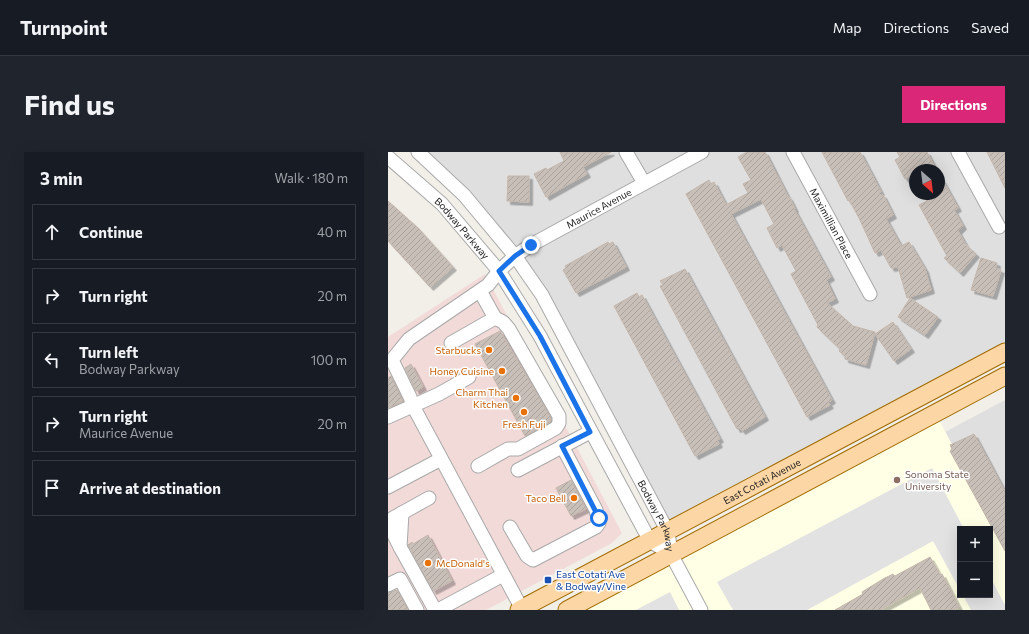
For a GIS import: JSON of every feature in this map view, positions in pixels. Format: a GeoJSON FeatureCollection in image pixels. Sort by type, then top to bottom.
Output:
{"type":"FeatureCollection","features":[{"type":"Feature","properties":{"kind":"main road","name":"East Cotati Avenue"},"geometry":{"type":"LineString","coordinates":[[520,609],[668,532],[1005,352]]}},
{"type":"Feature","properties":{"kind":"main road","name":"East Cotati Avenue"},"geometry":{"type":"LineString","coordinates":[[567,610],[1005,376]]}},
{"type":"Feature","properties":{"kind":"street","name":"Bodway Parkway"},"geometry":{"type":"LineString","coordinates":[[418,152],[464,195],[515,256],[542,295],[668,532],[671,554]]}},
{"type":"Feature","properties":{"kind":"street"},"geometry":{"type":"LineString","coordinates":[[626,152],[644,184]]}},
{"type":"Feature","properties":{"kind":"street","name":"Maurice Avenue"},"geometry":{"type":"LineString","coordinates":[[413,406],[392,360],[409,339],[488,285],[499,271],[515,256],[702,152]]}},
{"type":"Feature","properties":{"kind":"street","name":"Maximillian Place"},"geometry":{"type":"LineString","coordinates":[[793,152],[870,294]]}},
{"type":"Feature","properties":{"kind":"street"},"geometry":{"type":"LineString","coordinates":[[958,152],[999,227]]}},
{"type":"Feature","properties":{"kind":"street","name":"Bodway Parkway"},"geometry":{"type":"LineString","coordinates":[[388,157],[442,204],[499,271],[540,336],[590,432],[650,541],[671,554]]}},
{"type":"Feature","properties":{"kind":"street"},"geometry":{"type":"LineString","coordinates":[[478,466],[508,449],[518,449],[556,428],[559,423],[559,416],[509,329],[504,322],[495,318],[480,291]]}},
{"type":"Feature","properties":{"kind":"street"},"geometry":{"type":"LineString","coordinates":[[451,343],[495,318]]}},
{"type":"Feature","properties":{"kind":"street"},"geometry":{"type":"LineString","coordinates":[[388,417],[470,377]]}},
{"type":"Feature","properties":{"kind":"street"},"geometry":{"type":"LineString","coordinates":[[413,406],[520,609]]}},
{"type":"Feature","properties":{"kind":"street"},"geometry":{"type":"LineString","coordinates":[[518,470],[590,432]]}},
{"type":"Feature","properties":{"kind":"street"},"geometry":{"type":"LineString","coordinates":[[510,527],[527,556],[533,560],[596,527],[599,523],[596,510],[562,446]]}},
{"type":"Feature","properties":{"kind":"street"},"geometry":{"type":"LineString","coordinates":[[388,487],[441,459]]}},
{"type":"Feature","properties":{"kind":"street"},"geometry":{"type":"LineString","coordinates":[[429,498],[402,513],[400,547],[437,610],[503,575]]}},
{"type":"Feature","properties":{"kind":"street"},"geometry":{"type":"LineString","coordinates":[[671,554],[701,610]]}},
{"type":"Feature","properties":{"kind":"street"},"geometry":{"type":"LineString","coordinates":[[388,585],[400,579],[417,610]]}},
{"type":"Feature","properties":{"kind":"shaded area"},"geometry":{"type":"Polygon","coordinates":[[[418,152],[1005,152],[1005,352],[668,532],[515,256],[418,152]]]}},
{"type":"Feature","properties":{"kind":"shaded area"},"geometry":{"type":"Polygon","coordinates":[[[485,274],[622,533],[612,543],[486,610],[388,610],[388,337],[485,274]]]}},
{"type":"Feature","properties":{"kind":"shaded area"},"geometry":{"type":"Polygon","coordinates":[[[1005,400],[1005,543],[945,432],[1005,400]]]}},
{"type":"Feature","properties":{"kind":"shaded area","name":"Sonoma State University"},"geometry":{"type":"Polygon","coordinates":[[[938,418],[1005,544],[1005,610],[584,610],[938,418]]]}},
{"type":"Feature","properties":{"kind":"shaded area"},"geometry":{"type":"Polygon","coordinates":[[[932,468],[962,526],[957,526],[957,585],[933,541],[807,610],[733,610],[717,582],[932,468]]]}},
{"type":"Feature","properties":{"kind":"shaded area"},"geometry":{"type":"Polygon","coordinates":[[[993,583],[1005,605],[1005,610],[971,610],[965,598],[993,598],[993,583]]]}},
{"type":"Feature","properties":{"kind":"shaded area"},"geometry":{"type":"Polygon","coordinates":[[[670,592],[679,610],[636,610],[670,592]]]}},
{"type":"Feature","properties":{"kind":"building"},"geometry":{"type":"Polygon","coordinates":[[[560,152],[611,152],[583,167],[587,174],[546,197],[534,174],[546,168],[547,170],[564,161],[560,152]]]}},
{"type":"Feature","properties":{"kind":"building"},"geometry":{"type":"Polygon","coordinates":[[[747,152],[765,152],[789,197],[831,277],[826,280],[835,299],[827,303],[853,326],[875,332],[866,365],[845,359],[845,356],[839,351],[840,349],[817,327],[818,325],[791,274],[796,271],[782,245],[777,248],[767,228],[774,224],[761,199],[731,214],[832,400],[828,402],[830,405],[807,417],[686,194],[709,180],[711,184],[714,182],[726,205],[748,193],[743,184],[751,180],[738,157],[747,152]]]}},
{"type":"Feature","properties":{"kind":"building"},"geometry":{"type":"Polygon","coordinates":[[[822,152],[860,152],[881,192],[878,194],[883,195],[893,215],[886,219],[901,246],[909,242],[925,269],[931,290],[907,298],[898,267],[891,268],[881,250],[875,253],[859,218],[849,200],[848,201],[822,152]]]}},
{"type":"Feature","properties":{"kind":"building"},"geometry":{"type":"Polygon","coordinates":[[[897,152],[927,152],[933,164],[909,164],[909,177],[905,179],[895,160],[900,157],[897,152]]]}},
{"type":"Feature","properties":{"kind":"building"},"geometry":{"type":"Polygon","coordinates":[[[987,152],[1005,152],[1005,188],[987,152]]]}},
{"type":"Feature","properties":{"kind":"building"},"geometry":{"type":"Polygon","coordinates":[[[508,176],[529,176],[529,202],[507,201],[508,176]]]}},
{"type":"Feature","properties":{"kind":"building"},"geometry":{"type":"Polygon","coordinates":[[[945,185],[958,208],[954,210],[963,226],[958,231],[966,245],[976,254],[960,273],[944,258],[947,256],[919,205],[927,201],[945,200],[945,185]]]}},
{"type":"Feature","properties":{"kind":"building"},"geometry":{"type":"Polygon","coordinates":[[[388,201],[418,228],[453,267],[430,287],[388,241],[388,201]]]}},
{"type":"Feature","properties":{"kind":"building"},"geometry":{"type":"Polygon","coordinates":[[[608,242],[609,244],[613,242],[626,267],[576,293],[563,270],[566,268],[565,266],[608,242]]]}},
{"type":"Feature","properties":{"kind":"building"},"geometry":{"type":"Polygon","coordinates":[[[981,258],[997,263],[996,268],[1001,270],[993,296],[971,290],[981,258]]]}},
{"type":"Feature","properties":{"kind":"building"},"geometry":{"type":"Polygon","coordinates":[[[685,269],[765,417],[742,431],[740,428],[737,429],[660,286],[663,285],[660,281],[685,269]]]}},
{"type":"Feature","properties":{"kind":"building"},"geometry":{"type":"Polygon","coordinates":[[[637,293],[639,297],[642,295],[720,439],[717,440],[719,444],[695,456],[614,306],[637,293]]]}},
{"type":"Feature","properties":{"kind":"building"},"geometry":{"type":"Polygon","coordinates":[[[910,298],[938,317],[925,335],[898,317],[910,298]]]}},
{"type":"Feature","properties":{"kind":"building"},"geometry":{"type":"Polygon","coordinates":[[[893,322],[911,349],[894,361],[875,334],[893,322]]]}},
{"type":"Feature","properties":{"kind":"building"},"geometry":{"type":"Polygon","coordinates":[[[500,331],[551,418],[550,422],[525,436],[475,344],[500,331]]]}},
{"type":"Feature","properties":{"kind":"building"},"geometry":{"type":"Polygon","coordinates":[[[411,364],[423,387],[416,391],[405,368],[411,364]]]}},
{"type":"Feature","properties":{"kind":"building"},"geometry":{"type":"Polygon","coordinates":[[[391,376],[403,401],[388,408],[388,378],[391,376]]]}},
{"type":"Feature","properties":{"kind":"building"},"geometry":{"type":"Polygon","coordinates":[[[974,434],[1005,492],[1005,551],[993,529],[993,526],[991,526],[950,451],[952,449],[950,445],[974,434]]]}},
{"type":"Feature","properties":{"kind":"building","name":"Taco Bell"},"geometry":{"type":"Polygon","coordinates":[[[571,480],[586,509],[571,516],[556,488],[571,480]]]}},
{"type":"Feature","properties":{"kind":"building","name":"McDonald's"},"geometry":{"type":"Polygon","coordinates":[[[428,535],[452,581],[433,591],[408,545],[412,542],[413,544],[428,535]]]}},
{"type":"Feature","properties":{"kind":"building"},"geometry":{"type":"Polygon","coordinates":[[[930,557],[940,575],[942,574],[959,607],[953,610],[931,610],[920,588],[880,610],[835,610],[863,594],[862,592],[883,579],[893,574],[895,576],[930,557]]]}},
{"type":"Feature","properties":{"kind":"building"},"geometry":{"type":"Polygon","coordinates":[[[397,590],[408,610],[388,610],[388,593],[397,590]]]}},
{"type":"Feature","properties":{"kind":"place","name":"Starbucks"},"geometry":{"type":"Point","coordinates":[489,350]}},
{"type":"Feature","properties":{"kind":"place","name":"Honey Cuisine"},"geometry":{"type":"Point","coordinates":[502,371]}},
{"type":"Feature","properties":{"kind":"place","name":"Charm Thai Kitchen"},"geometry":{"type":"Point","coordinates":[516,398]}},
{"type":"Feature","properties":{"kind":"place","name":"Fresh Fuji"},"geometry":{"type":"Point","coordinates":[524,412]}},
{"type":"Feature","properties":{"kind":"place","name":"Sonoma State University"},"geometry":{"type":"Point","coordinates":[897,480]}},
{"type":"Feature","properties":{"kind":"place","name":"Taco Bell"},"geometry":{"type":"Point","coordinates":[574,498]}},
{"type":"Feature","properties":{"kind":"place","name":"McDonald's"},"geometry":{"type":"Point","coordinates":[428,563]}},
{"type":"Feature","properties":{"kind":"place","name":"East Cotati Ave & Bodway/Vine"},"geometry":{"type":"Point","coordinates":[548,580]}},
{"type":"Feature","properties":{"kind":"route"},"geometry":{"type":"LineString","coordinates":[[531,245],[515,256],[499,271],[540,336],[590,432],[562,446],[599,518]]}}]}
